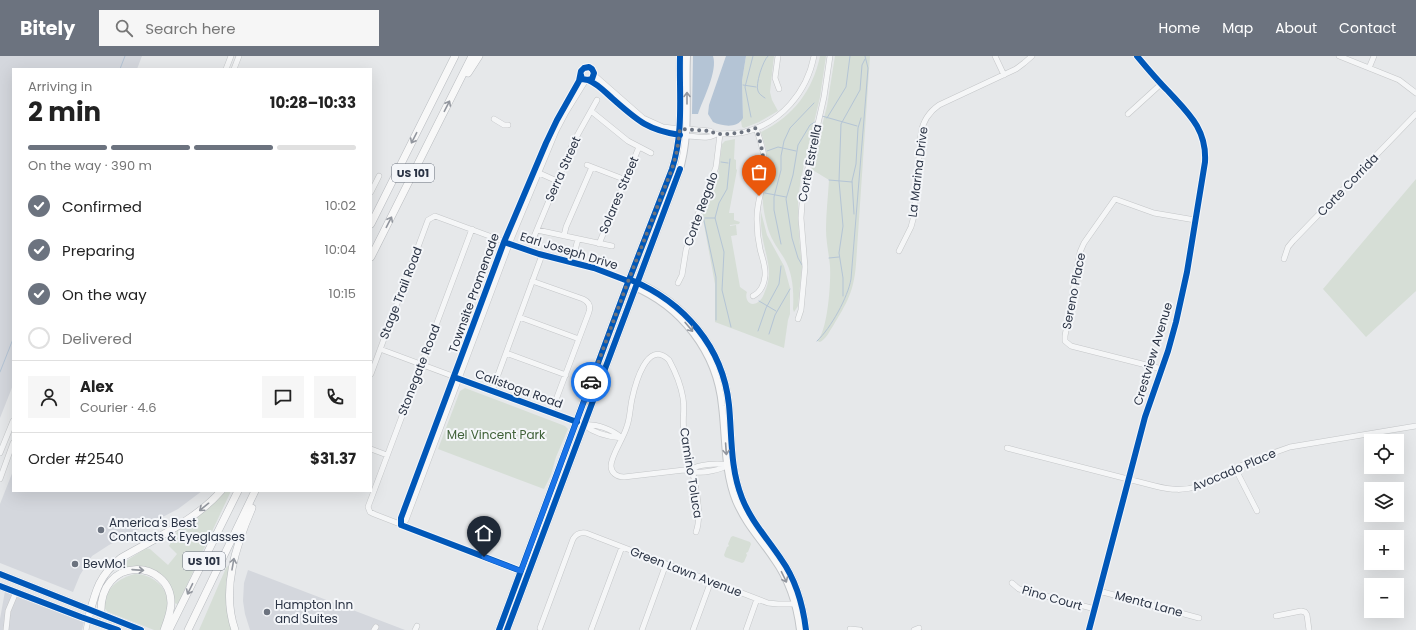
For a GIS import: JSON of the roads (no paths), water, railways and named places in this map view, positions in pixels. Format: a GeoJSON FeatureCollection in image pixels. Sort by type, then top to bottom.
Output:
{"type":"FeatureCollection","features":[{"type":"Feature","properties":{"kind":"highway","name":"US 101"},"geometry":{"type":"LineString","coordinates":[[372,222],[454,56]]}},
{"type":"Feature","properties":{"kind":"highway","name":"US 101"},"geometry":{"type":"LineString","coordinates":[[372,255],[472,56]]}},
{"type":"Feature","properties":{"kind":"highway"},"geometry":{"type":"LineString","coordinates":[[456,89],[479,56]]}},
{"type":"Feature","properties":{"kind":"highway"},"geometry":{"type":"LineString","coordinates":[[88,620],[92,602],[101,579],[111,566],[121,558],[194,515],[212,501],[220,492]]}},
{"type":"Feature","properties":{"kind":"highway","name":"US 101"},"geometry":{"type":"LineString","coordinates":[[169,630],[238,492]]}},
{"type":"Feature","properties":{"kind":"highway","name":"US 101"},"geometry":{"type":"LineString","coordinates":[[188,630],[254,492]]}},
{"type":"Feature","properties":{"kind":"highway"},"geometry":{"type":"LineString","coordinates":[[235,630],[232,620],[230,599],[233,562],[240,537],[258,492]]}},
{"type":"Feature","properties":{"kind":"highway"},"geometry":{"type":"LineString","coordinates":[[100,614],[102,598],[112,578],[127,570],[145,570],[159,578],[166,586],[170,596],[170,611],[164,630]]}},
{"type":"Feature","properties":{"kind":"highway"},"geometry":{"type":"LineString","coordinates":[[194,630],[213,579]]}},
{"type":"Feature","properties":{"kind":"main road"},"geometry":{"type":"LineString","coordinates":[[507,630],[679,172],[684,154],[680,56]]}},
{"type":"Feature","properties":{"kind":"main road"},"geometry":{"type":"LineString","coordinates":[[500,630],[628,281],[672,169],[683,132],[687,56]]}},
{"type":"Feature","properties":{"kind":"main road","name":"Earl Joseph Drive"},"geometry":{"type":"LineString","coordinates":[[628,281],[673,311],[691,330],[706,353],[715,374],[721,396],[730,465],[731,486],[741,511],[752,530],[780,568],[798,603],[806,630]]}},
{"type":"Feature","properties":{"kind":"main road"},"geometry":{"type":"LineString","coordinates":[[521,571],[528,574]]}},
{"type":"Feature","properties":{"kind":"main road"},"geometry":{"type":"LineString","coordinates":[[0,574],[141,630]]}},
{"type":"Feature","properties":{"kind":"main road"},"geometry":{"type":"LineString","coordinates":[[0,586],[109,628],[118,630]]}},
{"type":"Feature","properties":{"kind":"main road","name":"Earl Joseph Drive"},"geometry":{"type":"LineString","coordinates":[[798,603],[800,630]]}},
{"type":"Feature","properties":{"kind":"street"},"geometry":{"type":"LineString","coordinates":[[226,68],[231,56]]}},
{"type":"Feature","properties":{"kind":"street"},"geometry":{"type":"LineString","coordinates":[[234,68],[239,56]]}},
{"type":"Feature","properties":{"kind":"street"},"geometry":{"type":"LineString","coordinates":[[778,56],[775,78],[779,89]]}},
{"type":"Feature","properties":{"kind":"street"},"geometry":{"type":"LineString","coordinates":[[683,132],[663,127],[642,118],[594,75],[592,69],[586,67],[583,69],[581,75],[582,78],[596,84],[645,125],[662,132],[683,132],[710,131],[718,134],[736,134],[756,128],[778,116],[795,100],[807,80],[814,56]]}},
{"type":"Feature","properties":{"kind":"street","name":"Corte Estrella"},"geometry":{"type":"LineString","coordinates":[[798,319],[801,310],[806,267],[801,218],[803,190],[822,107],[830,56]]}},
{"type":"Feature","properties":{"kind":"street"},"geometry":{"type":"LineString","coordinates":[[995,56],[1004,75]]}},
{"type":"Feature","properties":{"kind":"street","name":"La Marina Drive"},"geometry":{"type":"LineString","coordinates":[[899,251],[911,227],[914,216],[921,132],[925,119],[931,111],[939,105],[1004,75],[1020,66],[1032,56]]}},
{"type":"Feature","properties":{"kind":"street","name":"Crestview Avenue"},"geometry":{"type":"LineString","coordinates":[[1089,630],[1147,410],[1162,369],[1178,315],[1187,272],[1205,162],[1205,151],[1199,128],[1192,118],[1137,56]]}},
{"type":"Feature","properties":{"kind":"street"},"geometry":{"type":"LineString","coordinates":[[1339,56],[1399,80],[1416,93]]}},
{"type":"Feature","properties":{"kind":"street"},"geometry":{"type":"LineString","coordinates":[[1369,68],[1374,56]]}},
{"type":"Feature","properties":{"kind":"street","name":"Townsite Promenade"},"geometry":{"type":"LineString","coordinates":[[401,525],[401,518],[552,129],[581,75]]}},
{"type":"Feature","properties":{"kind":"street"},"geometry":{"type":"LineString","coordinates":[[587,80],[592,79],[594,75]]}},
{"type":"Feature","properties":{"kind":"street","name":"Townsite Promenade"},"geometry":{"type":"LineString","coordinates":[[536,172],[561,122],[587,80]]}},
{"type":"Feature","properties":{"kind":"street"},"geometry":{"type":"LineString","coordinates":[[1128,114],[1161,84]]}},
{"type":"Feature","properties":{"kind":"street","name":"Serra Street"},"geometry":{"type":"LineString","coordinates":[[533,239],[574,143],[597,100]]}},
{"type":"Feature","properties":{"kind":"street"},"geometry":{"type":"LineString","coordinates":[[591,111],[623,137],[651,153]]}},
{"type":"Feature","properties":{"kind":"street","name":"Corte Corrida"},"geometry":{"type":"LineString","coordinates":[[1284,258],[1288,247],[1293,241],[1416,114]]}},
{"type":"Feature","properties":{"kind":"street"},"geometry":{"type":"LineString","coordinates":[[494,119],[508,126]]}},
{"type":"Feature","properties":{"kind":"street"},"geometry":{"type":"LineString","coordinates":[[753,296],[762,288],[765,272],[759,242],[756,215],[764,178],[764,160],[756,128]]}},
{"type":"Feature","properties":{"kind":"street","name":"Corte Regalo"},"geometry":{"type":"LineString","coordinates":[[678,283],[682,275],[686,250],[691,233],[716,167],[718,134]]}},
{"type":"Feature","properties":{"kind":"street","name":"Solares Street"},"geometry":{"type":"LineString","coordinates":[[599,244],[639,147]]}},
{"type":"Feature","properties":{"kind":"street"},"geometry":{"type":"LineString","coordinates":[[564,236],[566,227],[580,198],[590,166],[626,180]]}},
{"type":"Feature","properties":{"kind":"street"},"geometry":{"type":"LineString","coordinates":[[536,172],[557,181]]}},
{"type":"Feature","properties":{"kind":"street"},"geometry":{"type":"LineString","coordinates":[[372,190],[379,176]]}},
{"type":"Feature","properties":{"kind":"street","name":"Sereno Place"},"geometry":{"type":"LineString","coordinates":[[1162,369],[1071,346],[1065,341],[1080,252],[1084,243],[1115,199],[1122,200],[1154,213],[1195,220]]}},
{"type":"Feature","properties":{"kind":"street","name":"Earl Joseph Drive"},"geometry":{"type":"LineString","coordinates":[[435,216],[439,216],[472,230],[542,255],[594,268],[628,281]]}},
{"type":"Feature","properties":{"kind":"street","name":"Stage Trail Road"},"geometry":{"type":"LineString","coordinates":[[372,371],[428,220],[435,216]]}},
{"type":"Feature","properties":{"kind":"street","name":"Stonegate Road"},"geometry":{"type":"LineString","coordinates":[[401,525],[369,511],[369,504],[472,230]]}},
{"type":"Feature","properties":{"kind":"street"},"geometry":{"type":"LineString","coordinates":[[537,230],[612,246]]}},
{"type":"Feature","properties":{"kind":"street"},"geometry":{"type":"LineString","coordinates":[[572,262],[578,239]]}},
{"type":"Feature","properties":{"kind":"street"},"geometry":{"type":"LineString","coordinates":[[492,391],[542,255]]}},
{"type":"Feature","properties":{"kind":"street"},"geometry":{"type":"LineString","coordinates":[[532,281],[583,299],[589,304],[589,312],[552,413]]}},
{"type":"Feature","properties":{"kind":"street"},"geometry":{"type":"LineString","coordinates":[[519,317],[579,339]]}},
{"type":"Feature","properties":{"kind":"street","name":"Calistoga Road"},"geometry":{"type":"LineString","coordinates":[[380,349],[577,422],[589,429],[614,438],[622,438]]}},
{"type":"Feature","properties":{"kind":"street"},"geometry":{"type":"LineString","coordinates":[[506,353],[566,375]]}},
{"type":"Feature","properties":{"kind":"street","name":"Camino Toluca"},"geometry":{"type":"LineString","coordinates":[[622,438],[628,422],[633,392],[643,365],[647,359],[654,355],[662,356],[669,360],[682,391],[684,406],[684,432],[700,515],[696,532]]}},
{"type":"Feature","properties":{"kind":"street"},"geometry":{"type":"LineString","coordinates":[[0,453],[12,423]]}},
{"type":"Feature","properties":{"kind":"street","name":"Avocado Place"},"geometry":{"type":"LineString","coordinates":[[1007,448],[1179,490],[1199,486],[1235,468],[1290,447],[1416,426]]}},
{"type":"Feature","properties":{"kind":"street"},"geometry":{"type":"LineString","coordinates":[[622,438],[611,463],[612,471],[618,476],[624,477],[691,470],[699,472],[723,469],[730,465]]}},
{"type":"Feature","properties":{"kind":"street"},"geometry":{"type":"LineString","coordinates":[[0,479],[12,446]]}},
{"type":"Feature","properties":{"kind":"street"},"geometry":{"type":"LineString","coordinates":[[372,449],[387,455]]}},
{"type":"Feature","properties":{"kind":"street"},"geometry":{"type":"LineString","coordinates":[[1235,468],[1257,511]]}},
{"type":"Feature","properties":{"kind":"street"},"geometry":{"type":"LineString","coordinates":[[401,525],[521,571]]}},
{"type":"Feature","properties":{"kind":"street","name":"Green Lawn Avenue"},"geometry":{"type":"LineString","coordinates":[[540,628],[573,539],[579,533],[586,533],[757,599],[774,604],[798,603]]}},
{"type":"Feature","properties":{"kind":"street"},"geometry":{"type":"LineString","coordinates":[[591,630],[622,547]]}},
{"type":"Feature","properties":{"kind":"street"},"geometry":{"type":"LineString","coordinates":[[642,630],[666,564]]}},
{"type":"Feature","properties":{"kind":"street"},"geometry":{"type":"LineString","coordinates":[[693,630],[711,581]]}},
{"type":"Feature","properties":{"kind":"street","name":"Pino Court"},"geometry":{"type":"LineString","coordinates":[[1012,583],[1019,589],[1095,609]]}},
{"type":"Feature","properties":{"kind":"street","name":"Menta Lane"},"geometry":{"type":"LineString","coordinates":[[1099,591],[1199,618]]}},
{"type":"Feature","properties":{"kind":"street"},"geometry":{"type":"LineString","coordinates":[[6,630],[8,611],[16,592]]}},
{"type":"Feature","properties":{"kind":"street"},"geometry":{"type":"LineString","coordinates":[[746,630],[757,599]]}},
{"type":"Feature","properties":{"kind":"street"},"geometry":{"type":"LineString","coordinates":[[1276,616],[1301,611],[1305,612],[1307,615],[1309,630]]}},
{"type":"Feature","properties":{"kind":"street"},"geometry":{"type":"LineString","coordinates":[[86,630],[88,620]]}},
{"type":"Feature","properties":{"kind":"street"},"geometry":{"type":"LineString","coordinates":[[850,629],[860,630]]}},
{"type":"Feature","properties":{"kind":"water"},"geometry":{"type":"Polygon","coordinates":[[[693,56],[713,56],[714,62],[712,77],[698,114],[692,114],[693,56]]]}},
{"type":"Feature","properties":{"kind":"water"},"geometry":{"type":"Polygon","coordinates":[[[726,56],[746,56],[742,81],[743,118],[737,124],[729,126],[713,122],[708,114],[709,105],[726,56]]]}},
{"type":"Feature","properties":{"kind":"waterway"},"geometry":{"type":"LineString","coordinates":[[120,68],[125,56]]}},
{"type":"Feature","properties":{"kind":"waterway"},"geometry":{"type":"LineString","coordinates":[[751,117],[745,87],[753,56]]}},
{"type":"Feature","properties":{"kind":"waterway"},"geometry":{"type":"LineString","coordinates":[[765,98],[758,92],[757,88],[762,67],[768,56]]}},
{"type":"Feature","properties":{"kind":"waterway"},"geometry":{"type":"LineString","coordinates":[[827,118],[846,87],[850,56]]}},
{"type":"Feature","properties":{"kind":"waterway"},"geometry":{"type":"LineString","coordinates":[[817,341],[828,328],[838,312],[851,279],[868,68],[865,56]]}},
{"type":"Feature","properties":{"kind":"waterway"},"geometry":{"type":"LineString","coordinates":[[843,296],[843,278],[839,253],[843,226],[839,181],[841,124],[860,90],[862,65],[865,59]]}},
{"type":"Feature","properties":{"kind":"waterway"},"geometry":{"type":"LineString","coordinates":[[743,85],[756,87]]}},
{"type":"Feature","properties":{"kind":"waterway"},"geometry":{"type":"LineString","coordinates":[[781,244],[774,210],[774,197],[781,170],[781,156],[784,141],[790,128],[814,103]]}},
{"type":"Feature","properties":{"kind":"waterway"},"geometry":{"type":"LineString","coordinates":[[822,116],[857,126]]}},
{"type":"Feature","properties":{"kind":"waterway"},"geometry":{"type":"LineString","coordinates":[[854,214],[852,181],[856,164],[858,128],[861,118]]}},
{"type":"Feature","properties":{"kind":"waterway"},"geometry":{"type":"LineString","coordinates":[[802,265],[798,258],[792,238],[786,199],[793,175],[798,145],[810,125],[815,122]]}},
{"type":"Feature","properties":{"kind":"waterway"},"geometry":{"type":"LineString","coordinates":[[767,151],[778,147],[796,151]]}},
{"type":"Feature","properties":{"kind":"waterway"},"geometry":{"type":"LineString","coordinates":[[730,159],[727,189],[719,203],[715,218],[724,252],[722,290],[731,327]]}},
{"type":"Feature","properties":{"kind":"waterway"},"geometry":{"type":"LineString","coordinates":[[721,162],[728,163]]}},
{"type":"Feature","properties":{"kind":"waterway"},"geometry":{"type":"LineString","coordinates":[[829,180],[852,182]]}},
{"type":"Feature","properties":{"kind":"waterway"},"geometry":{"type":"LineString","coordinates":[[765,193],[786,197]]}},
{"type":"Feature","properties":{"kind":"waterway"},"geometry":{"type":"LineString","coordinates":[[703,216],[716,277],[716,320]]}},
{"type":"Feature","properties":{"kind":"waterway"},"geometry":{"type":"LineString","coordinates":[[705,218],[715,218]]}},
{"type":"Feature","properties":{"kind":"waterway"},"geometry":{"type":"LineString","coordinates":[[829,258],[839,257]]}},
{"type":"Feature","properties":{"kind":"waterway"},"geometry":{"type":"LineString","coordinates":[[758,331],[766,308],[779,284],[781,266]]}},
{"type":"Feature","properties":{"kind":"waterway"},"geometry":{"type":"LineString","coordinates":[[769,334],[775,315],[790,289]]}},
{"type":"Feature","properties":{"kind":"waterway"},"geometry":{"type":"LineString","coordinates":[[759,301],[776,311]]}},
{"type":"Feature","properties":{"kind":"waterway"},"geometry":{"type":"LineString","coordinates":[[0,372],[12,342]]}},
{"type":"Feature","properties":{"kind":"place","name":"America's Best Contacts & Eyeglasses"},"geometry":{"type":"Point","coordinates":[101,530]}},
{"type":"Feature","properties":{"kind":"place","name":"BevMo!"},"geometry":{"type":"Point","coordinates":[75,564]}},
{"type":"Feature","properties":{"kind":"place","name":"Hampton Inn and Suites"},"geometry":{"type":"Point","coordinates":[267,612]}},
{"type":"Feature","properties":{"kind":"park label","name":"Mel Vincent Park"},"geometry":{"type":"Point","coordinates":[496,435]}}]}
